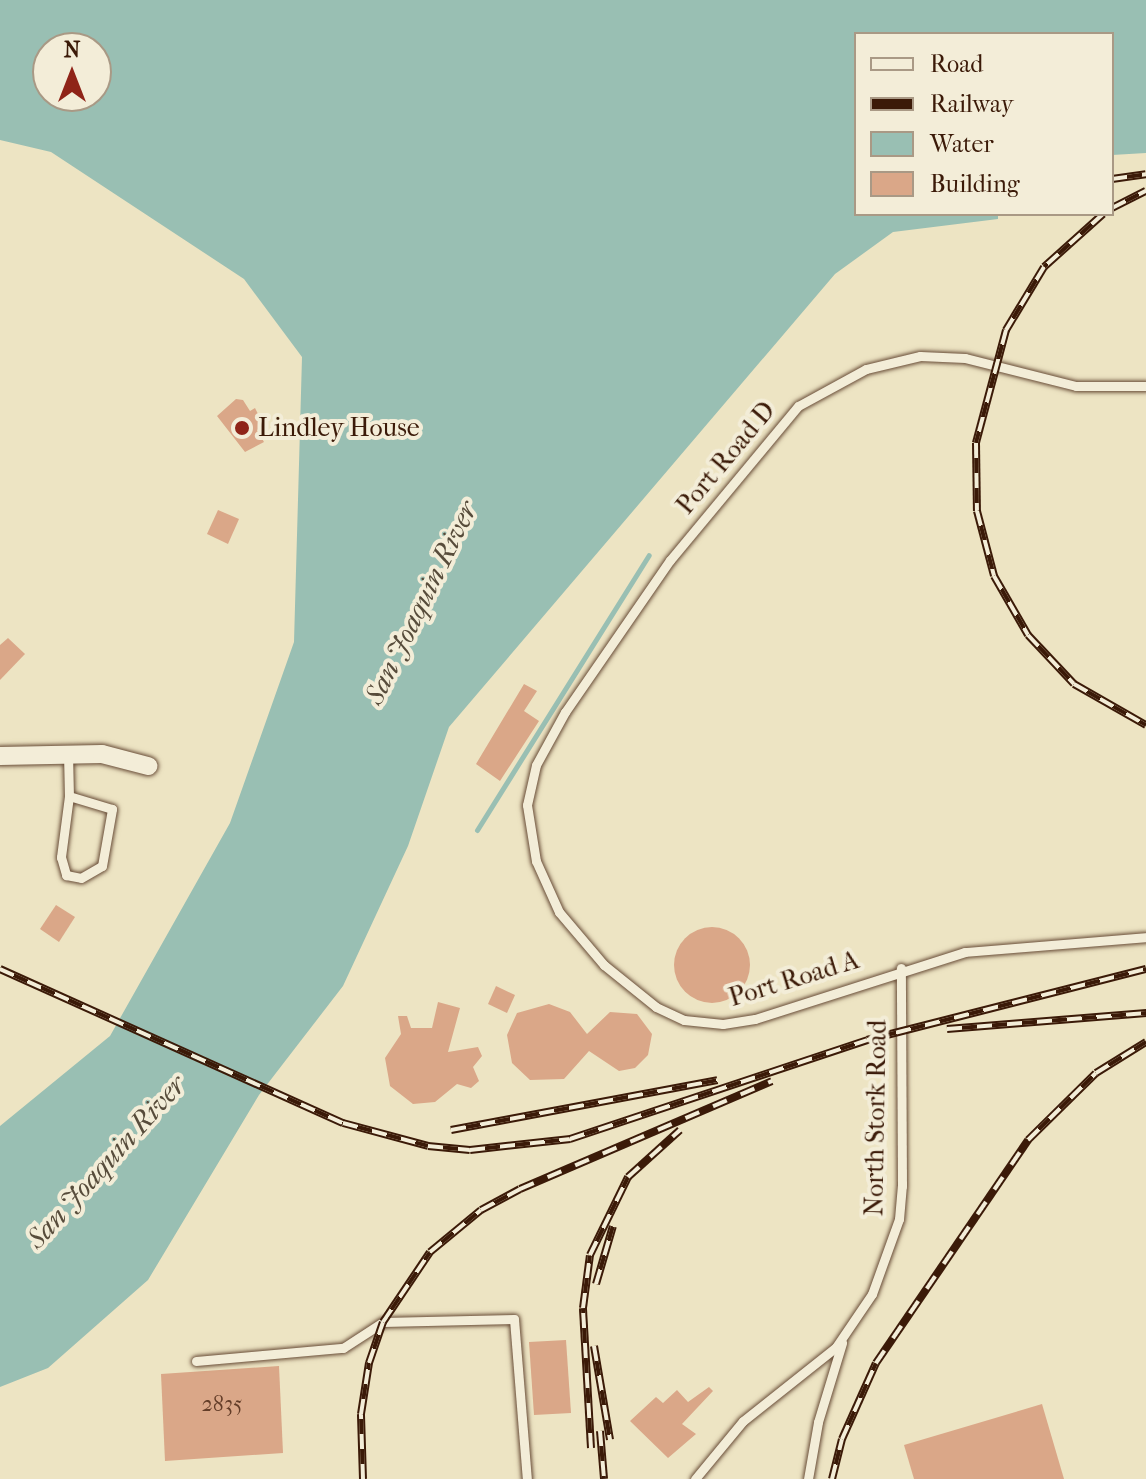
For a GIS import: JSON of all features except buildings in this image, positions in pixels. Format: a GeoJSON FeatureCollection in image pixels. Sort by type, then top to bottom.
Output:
{"type":"FeatureCollection","features":[{"type":"Feature","properties":{"kind":"street"},"geometry":{"type":"LineString","coordinates":[[0,756],[102,754],[148,766]]}},
{"type":"Feature","properties":{"kind":"lane","name":"Port Road D"},"geometry":{"type":"LineString","coordinates":[[527,805],[536,765],[565,712],[670,560],[798,406],[866,369],[920,356],[965,358],[1076,386],[1146,386]]}},
{"type":"Feature","properties":{"kind":"lane"},"geometry":{"type":"LineString","coordinates":[[68,753],[69,796],[61,857],[66,875],[81,878],[102,866],[112,809],[69,796]]}},
{"type":"Feature","properties":{"kind":"lane","name":"Port Road A"},"geometry":{"type":"LineString","coordinates":[[527,805],[536,861],[559,912],[604,965],[670,1015],[708,1024],[739,1023],[901,968],[965,952],[1146,937]]}},
{"type":"Feature","properties":{"kind":"lane","name":"North Stork Road"},"geometry":{"type":"LineString","coordinates":[[695,1479],[743,1421],[844,1336],[872,1294],[899,1219],[904,1087],[901,968]]}},
{"type":"Feature","properties":{"kind":"lane"},"geometry":{"type":"LineString","coordinates":[[196,1361],[343,1348],[383,1322],[514,1319],[527,1479]]}},
{"type":"Feature","properties":{"kind":"lane"},"geometry":{"type":"LineString","coordinates":[[808,1479],[818,1422],[844,1336]]}},
{"type":"Feature","properties":{"kind":"water","name":"San Joaquin River"},"geometry":{"type":"Polygon","coordinates":[[[0,0],[1146,0],[1146,153],[1114,155],[1114,32],[854,32],[854,216],[998,216],[998,219],[893,232],[835,274],[449,727],[408,846],[343,986],[259,1095],[148,1280],[48,1368],[0,1387],[0,1126],[110,1036],[230,823],[294,642],[302,357],[244,279],[51,152],[0,140],[0,0]]]}},
{"type":"Feature","properties":{"kind":"waterway"},"geometry":{"type":"LineString","coordinates":[[477,830],[649,555]]}},
{"type":"Feature","properties":{"kind":"railway"},"geometry":{"type":"LineString","coordinates":[[1114,179],[1146,174]]}},
{"type":"Feature","properties":{"kind":"railway"},"geometry":{"type":"LineString","coordinates":[[1114,207],[1146,191]]}},
{"type":"Feature","properties":{"kind":"railway"},"geometry":{"type":"LineString","coordinates":[[1101,216],[1044,267],[1006,330],[976,443],[977,511],[994,576],[1028,635],[1074,684],[1146,725]]}},
{"type":"Feature","properties":{"kind":"railway"},"geometry":{"type":"LineString","coordinates":[[0,969],[343,1123],[428,1146],[470,1150],[570,1139],[867,1040],[1146,969]]}},
{"type":"Feature","properties":{"kind":"railway"},"geometry":{"type":"LineString","coordinates":[[947,1029],[1146,1013]]}},
{"type":"Feature","properties":{"kind":"railway"},"geometry":{"type":"LineString","coordinates":[[832,1479],[842,1439],[876,1363],[1028,1140],[1096,1073],[1146,1042]]}},
{"type":"Feature","properties":{"kind":"railway"},"geometry":{"type":"LineString","coordinates":[[451,1130],[717,1080]]}},
{"type":"Feature","properties":{"kind":"railway"},"geometry":{"type":"LineString","coordinates":[[363,1479],[361,1414],[369,1363],[383,1322],[430,1252],[481,1210],[520,1189],[772,1081]]}},
{"type":"Feature","properties":{"kind":"railway"},"geometry":{"type":"LineString","coordinates":[[591,1448],[583,1308],[590,1255],[628,1177],[680,1130]]}},
{"type":"Feature","properties":{"kind":"railway"},"geometry":{"type":"LineString","coordinates":[[596,1284],[613,1226]]}},
{"type":"Feature","properties":{"kind":"railway"},"geometry":{"type":"LineString","coordinates":[[594,1346],[610,1440]]}},
{"type":"Feature","properties":{"kind":"railway"},"geometry":{"type":"LineString","coordinates":[[600,1431],[604,1479]]}},
{"type":"Feature","properties":{"kind":"place","name":"Lindley House"},"geometry":{"type":"Point","coordinates":[242,428]}}]}
